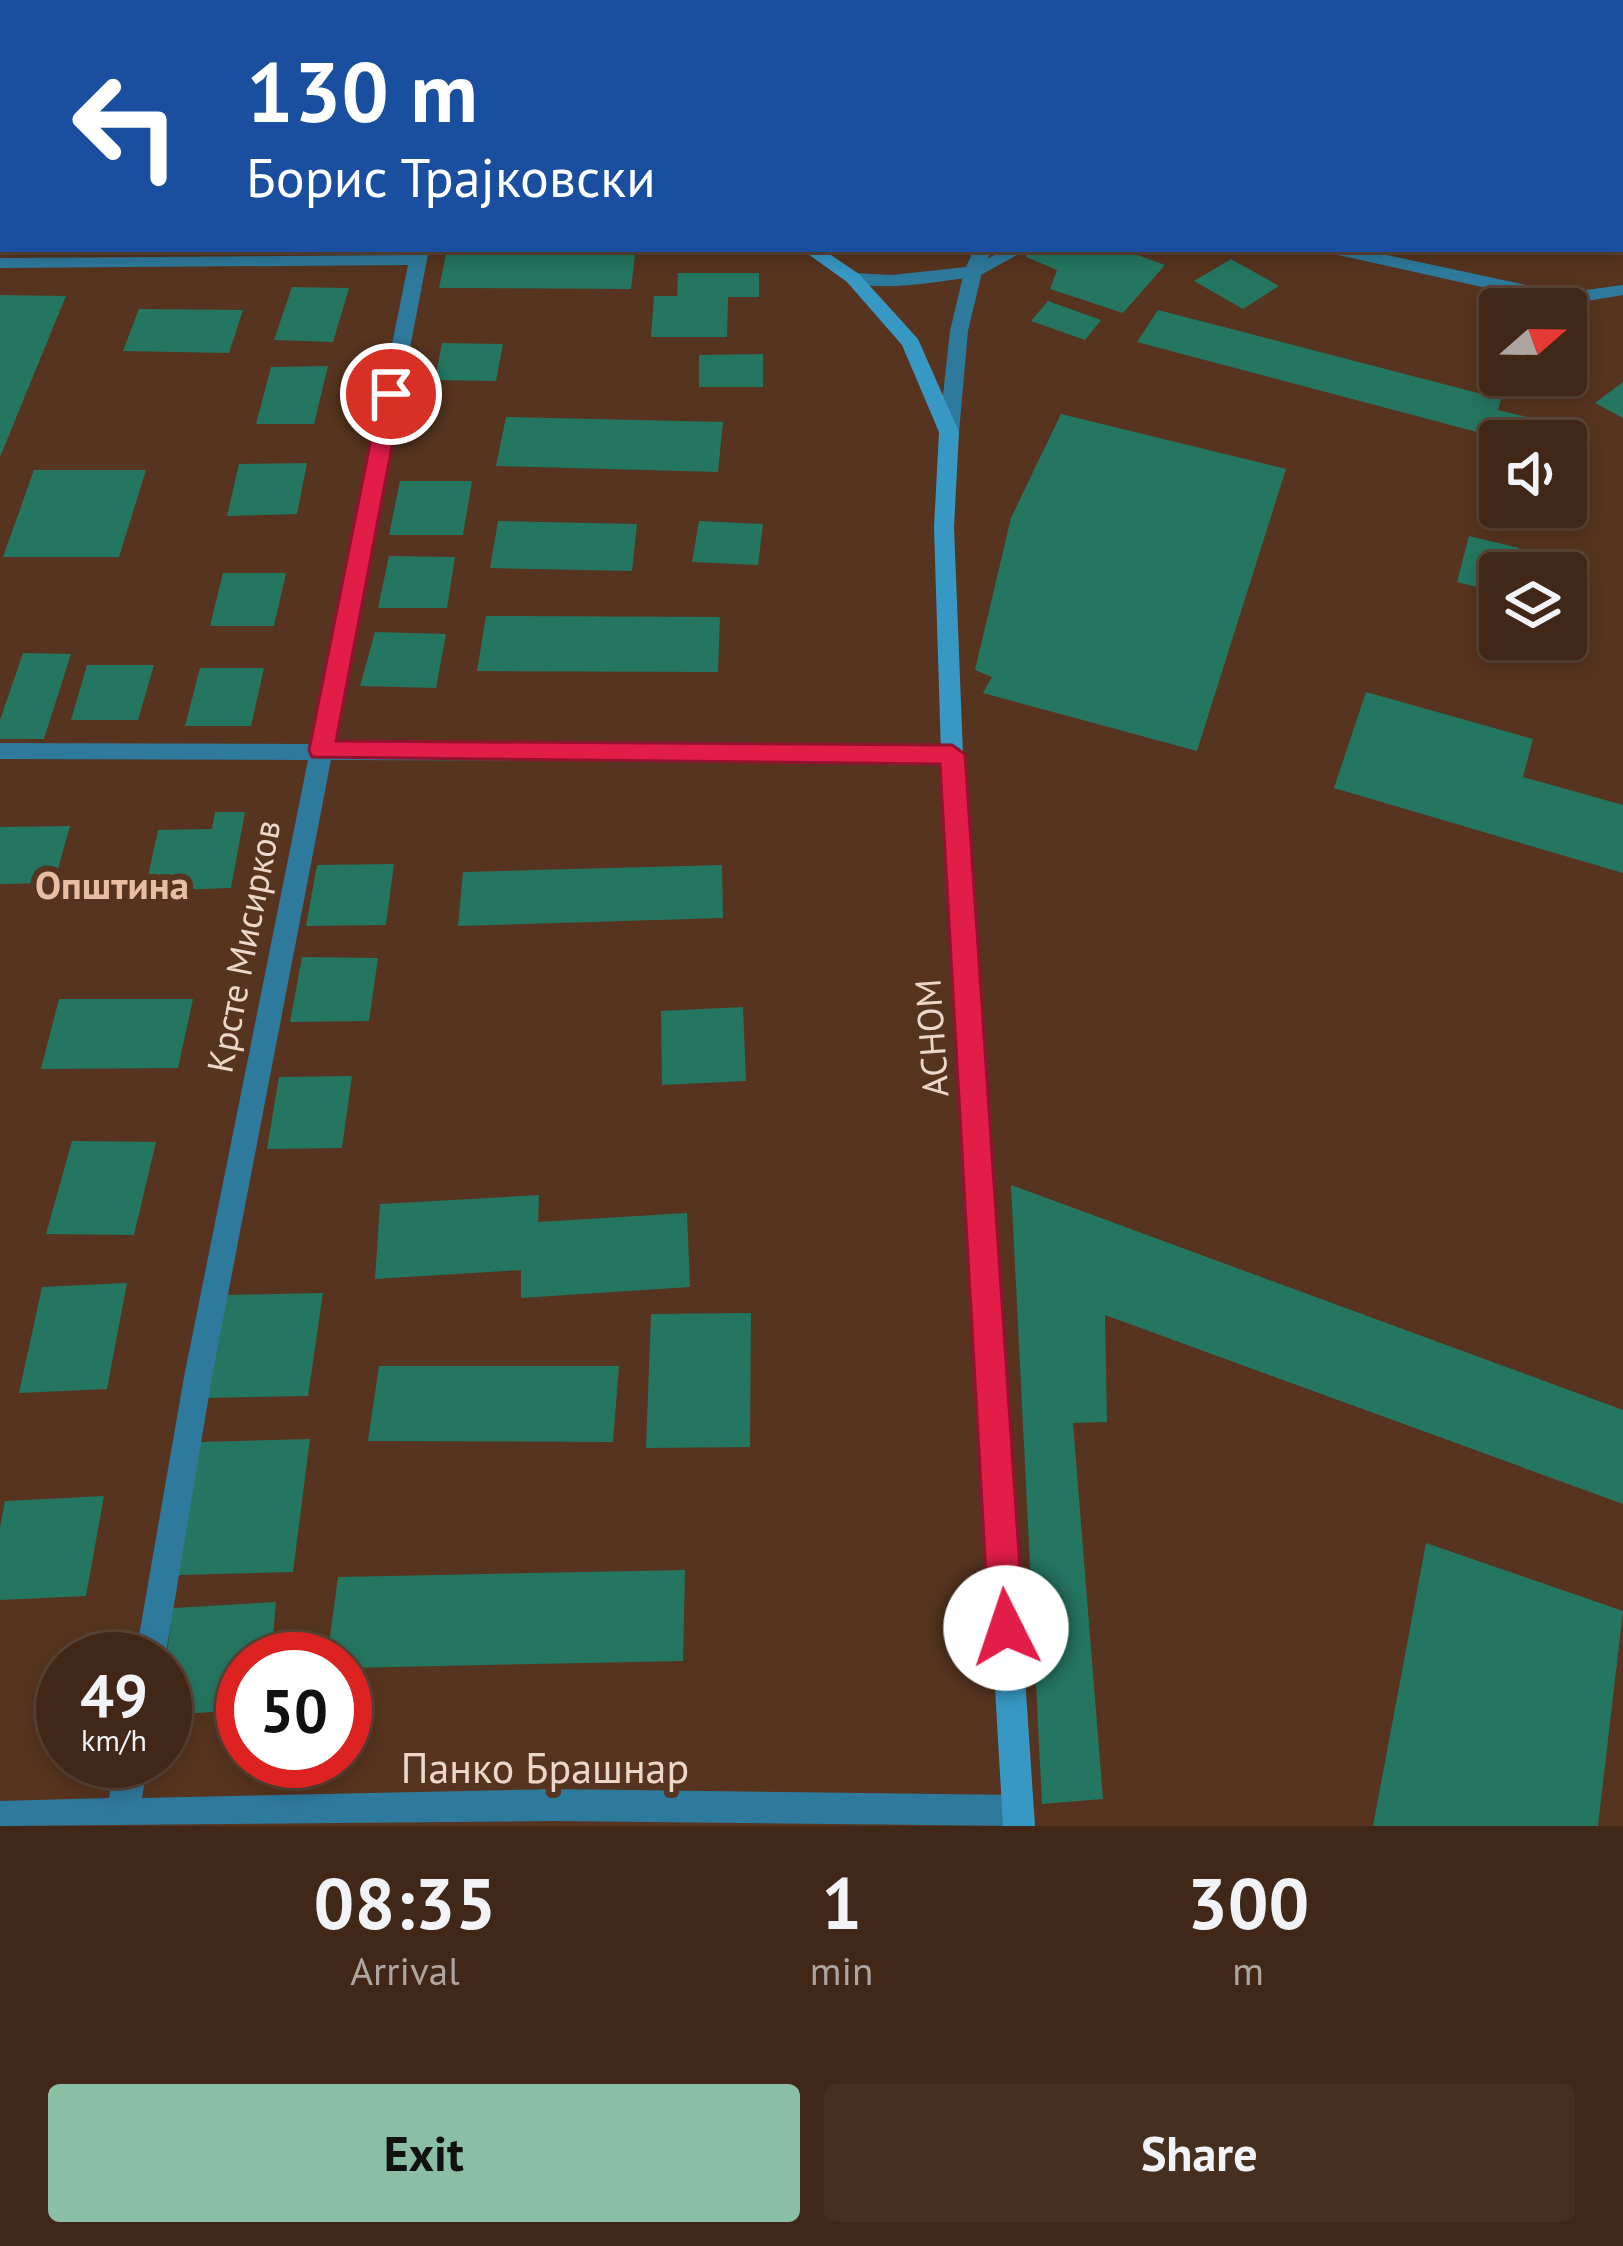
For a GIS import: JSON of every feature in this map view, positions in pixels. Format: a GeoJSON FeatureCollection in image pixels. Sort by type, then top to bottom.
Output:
{"type":"FeatureCollection","features":[{"type":"Feature","properties":{"kind":"main road"},"geometry":{"type":"LineString","coordinates":[[815,252],[854,278],[911,344],[949,432]]}},
{"type":"Feature","properties":{"kind":"main road","name":"АСНОМ"},"geometry":{"type":"LineString","coordinates":[[949,432],[944,527],[952,754],[1018,1819]]}},
{"type":"Feature","properties":{"kind":"street","name":"АСНОМ"},"geometry":{"type":"LineString","coordinates":[[949,432],[959,331],[982,252]]}},
{"type":"Feature","properties":{"kind":"street"},"geometry":{"type":"LineString","coordinates":[[854,278],[892,280],[973,272],[1013,252]]}},
{"type":"Feature","properties":{"kind":"street"},"geometry":{"type":"LineString","coordinates":[[1348,252],[1564,299],[1623,290]]}},
{"type":"Feature","properties":{"kind":"street"},"geometry":{"type":"LineString","coordinates":[[0,263],[418,254]]}},
{"type":"Feature","properties":{"kind":"street","name":"Крсте Мисирков"},"geometry":{"type":"LineString","coordinates":[[155,1632],[198,1377],[418,254]]}},
{"type":"Feature","properties":{"kind":"street"},"geometry":{"type":"LineString","coordinates":[[0,752],[952,754]]}},
{"type":"Feature","properties":{"kind":"street"},"geometry":{"type":"LineString","coordinates":[[122,1816],[127,1788]]}},
{"type":"Feature","properties":{"kind":"street","name":"Панко Брашнар"},"geometry":{"type":"LineString","coordinates":[[0,1817],[554,1805],[1018,1819]]}},
{"type":"Feature","properties":{"kind":"building"},"geometry":{"type":"Polygon","coordinates":[[[1027,252],[1129,252],[1165,265],[1123,313],[1050,289],[1057,270],[1026,257],[1027,252]]]}},
{"type":"Feature","properties":{"kind":"building"},"geometry":{"type":"Polygon","coordinates":[[[446,254],[635,254],[631,289],[439,288],[446,254]]]}},
{"type":"Feature","properties":{"kind":"building"},"geometry":{"type":"Polygon","coordinates":[[[1231,259],[1279,286],[1243,309],[1194,281],[1231,259]]]}},
{"type":"Feature","properties":{"kind":"building"},"geometry":{"type":"Polygon","coordinates":[[[678,273],[759,273],[759,297],[728,297],[727,337],[651,337],[654,296],[677,296],[678,273]]]}},
{"type":"Feature","properties":{"kind":"building"},"geometry":{"type":"Polygon","coordinates":[[[292,287],[349,288],[333,342],[274,340],[292,287]]]}},
{"type":"Feature","properties":{"kind":"building"},"geometry":{"type":"Polygon","coordinates":[[[0,295],[66,296],[0,457],[0,295]]]}},
{"type":"Feature","properties":{"kind":"building"},"geometry":{"type":"Polygon","coordinates":[[[1048,301],[1101,320],[1085,340],[1031,321],[1048,301]]]}},
{"type":"Feature","properties":{"kind":"building"},"geometry":{"type":"Polygon","coordinates":[[[139,309],[243,310],[229,353],[123,351],[139,309]]]}},
{"type":"Feature","properties":{"kind":"building"},"geometry":{"type":"Polygon","coordinates":[[[1158,310],[1501,399],[1498,410],[1539,420],[1479,420],[1479,433],[1137,342],[1158,310]]]}},
{"type":"Feature","properties":{"kind":"building"},"geometry":{"type":"Polygon","coordinates":[[[442,343],[503,344],[496,381],[435,380],[442,343]]]}},
{"type":"Feature","properties":{"kind":"building"},"geometry":{"type":"Polygon","coordinates":[[[763,354],[763,387],[699,387],[699,355],[763,354]]]}},
{"type":"Feature","properties":{"kind":"building"},"geometry":{"type":"Polygon","coordinates":[[[328,366],[314,424],[256,424],[271,367],[328,366]]]}},
{"type":"Feature","properties":{"kind":"building"},"geometry":{"type":"Polygon","coordinates":[[[1623,382],[1623,418],[1595,403],[1623,382]]]}},
{"type":"Feature","properties":{"kind":"building"},"geometry":{"type":"Polygon","coordinates":[[[1061,414],[1286,469],[1197,751],[983,693],[992,677],[975,670],[1011,518],[1061,414]]]}},
{"type":"Feature","properties":{"kind":"building"},"geometry":{"type":"Polygon","coordinates":[[[506,417],[723,422],[718,472],[496,466],[506,417]]]}},
{"type":"Feature","properties":{"kind":"building"},"geometry":{"type":"Polygon","coordinates":[[[307,463],[297,514],[227,516],[239,464],[307,463]]]}},
{"type":"Feature","properties":{"kind":"building"},"geometry":{"type":"Polygon","coordinates":[[[34,470],[146,470],[119,557],[3,557],[34,470]]]}},
{"type":"Feature","properties":{"kind":"building"},"geometry":{"type":"Polygon","coordinates":[[[400,481],[472,481],[463,535],[389,535],[400,481]]]}},
{"type":"Feature","properties":{"kind":"building"},"geometry":{"type":"Polygon","coordinates":[[[498,521],[637,524],[632,571],[490,568],[498,521]]]}},
{"type":"Feature","properties":{"kind":"building"},"geometry":{"type":"Polygon","coordinates":[[[699,521],[763,524],[758,565],[692,562],[699,521]]]}},
{"type":"Feature","properties":{"kind":"building"},"geometry":{"type":"Polygon","coordinates":[[[1469,536],[1519,548],[1518,552],[1479,552],[1479,588],[1457,582],[1469,536]]]}},
{"type":"Feature","properties":{"kind":"building"},"geometry":{"type":"Polygon","coordinates":[[[389,556],[455,557],[447,608],[378,608],[389,556]]]}},
{"type":"Feature","properties":{"kind":"building"},"geometry":{"type":"Polygon","coordinates":[[[223,573],[286,573],[274,626],[210,626],[223,573]]]}},
{"type":"Feature","properties":{"kind":"building"},"geometry":{"type":"Polygon","coordinates":[[[486,616],[720,617],[718,672],[477,671],[486,616]]]}},
{"type":"Feature","properties":{"kind":"building"},"geometry":{"type":"Polygon","coordinates":[[[375,632],[446,634],[436,688],[360,686],[375,632]]]}},
{"type":"Feature","properties":{"kind":"building"},"geometry":{"type":"Polygon","coordinates":[[[23,653],[71,654],[44,739],[0,739],[0,720],[23,653]]]}},
{"type":"Feature","properties":{"kind":"building"},"geometry":{"type":"Polygon","coordinates":[[[87,665],[154,665],[138,720],[71,720],[87,665]]]}},
{"type":"Feature","properties":{"kind":"building"},"geometry":{"type":"Polygon","coordinates":[[[200,668],[264,668],[251,726],[185,726],[200,668]]]}},
{"type":"Feature","properties":{"kind":"building"},"geometry":{"type":"Polygon","coordinates":[[[1366,692],[1533,739],[1523,777],[1623,805],[1623,873],[1334,788],[1366,692]]]}},
{"type":"Feature","properties":{"kind":"building"},"geometry":{"type":"Polygon","coordinates":[[[215,812],[245,812],[231,888],[145,891],[158,830],[212,829],[215,812]]]}},
{"type":"Feature","properties":{"kind":"building"},"geometry":{"type":"Polygon","coordinates":[[[70,826],[54,883],[0,884],[0,827],[70,826]]]}},
{"type":"Feature","properties":{"kind":"building"},"geometry":{"type":"Polygon","coordinates":[[[394,864],[386,925],[306,926],[317,865],[394,864]]]}},
{"type":"Feature","properties":{"kind":"building"},"geometry":{"type":"Polygon","coordinates":[[[722,865],[723,918],[458,926],[463,872],[722,865]]]}},
{"type":"Feature","properties":{"kind":"building"},"geometry":{"type":"Polygon","coordinates":[[[302,957],[378,958],[369,1021],[290,1022],[302,957]]]}},
{"type":"Feature","properties":{"kind":"building"},"geometry":{"type":"Polygon","coordinates":[[[59,999],[193,999],[178,1068],[41,1069],[59,999]]]}},
{"type":"Feature","properties":{"kind":"building"},"geometry":{"type":"Polygon","coordinates":[[[743,1007],[746,1081],[662,1085],[661,1011],[743,1007]]]}},
{"type":"Feature","properties":{"kind":"building"},"geometry":{"type":"Polygon","coordinates":[[[352,1076],[342,1148],[267,1149],[279,1077],[352,1076]]]}},
{"type":"Feature","properties":{"kind":"building"},"geometry":{"type":"Polygon","coordinates":[[[72,1141],[156,1142],[134,1235],[46,1234],[72,1141]]]}},
{"type":"Feature","properties":{"kind":"building"},"geometry":{"type":"Polygon","coordinates":[[[1011,1185],[1623,1410],[1623,1504],[1105,1315],[1107,1422],[1073,1423],[1103,1799],[1042,1804],[1011,1185]]]}},
{"type":"Feature","properties":{"kind":"building"},"geometry":{"type":"Polygon","coordinates":[[[539,1195],[538,1222],[687,1213],[690,1287],[521,1298],[521,1270],[375,1279],[380,1204],[539,1195]]]}},
{"type":"Feature","properties":{"kind":"building"},"geometry":{"type":"Polygon","coordinates":[[[127,1283],[107,1389],[19,1393],[42,1287],[127,1283]]]}},
{"type":"Feature","properties":{"kind":"building"},"geometry":{"type":"Polygon","coordinates":[[[323,1293],[308,1396],[207,1398],[225,1295],[323,1293]]]}},
{"type":"Feature","properties":{"kind":"building"},"geometry":{"type":"Polygon","coordinates":[[[751,1313],[750,1447],[646,1448],[651,1314],[751,1313]]]}},
{"type":"Feature","properties":{"kind":"building"},"geometry":{"type":"Polygon","coordinates":[[[379,1366],[619,1366],[613,1442],[368,1441],[379,1366]]]}},
{"type":"Feature","properties":{"kind":"building"},"geometry":{"type":"Polygon","coordinates":[[[310,1439],[293,1572],[178,1575],[200,1442],[310,1439]]]}},
{"type":"Feature","properties":{"kind":"building"},"geometry":{"type":"Polygon","coordinates":[[[104,1496],[86,1596],[0,1600],[0,1527],[5,1501],[104,1496]]]}},
{"type":"Feature","properties":{"kind":"building"},"geometry":{"type":"Polygon","coordinates":[[[1426,1543],[1623,1611],[1598,1826],[1373,1826],[1426,1543]]]}},
{"type":"Feature","properties":{"kind":"building"},"geometry":{"type":"Polygon","coordinates":[[[685,1570],[683,1661],[372,1667],[372,1632],[331,1632],[338,1577],[685,1570]]]}},
{"type":"Feature","properties":{"kind":"building"},"geometry":{"type":"Polygon","coordinates":[[[276,1602],[273,1632],[216,1632],[216,1712],[192,1713],[192,1632],[170,1632],[173,1608],[276,1602]]]}},
{"type":"Feature","properties":{"kind":"district","name":"Општина"},"geometry":{"type":"Point","coordinates":[112,884]}},
{"type":"Feature","properties":{"kind":"route"},"geometry":{"type":"LineString","coordinates":[[391,394],[321,750],[952,754],[1006,1628]]}}]}
